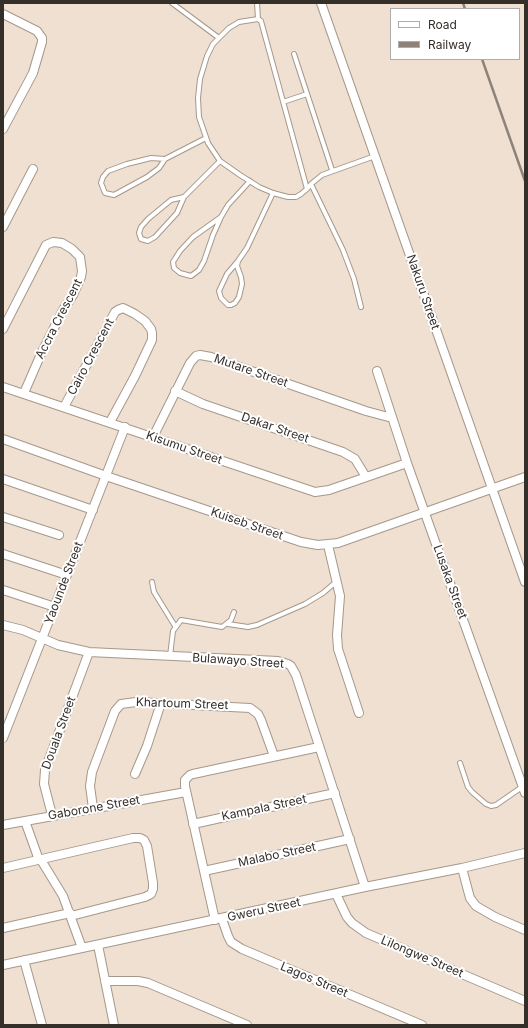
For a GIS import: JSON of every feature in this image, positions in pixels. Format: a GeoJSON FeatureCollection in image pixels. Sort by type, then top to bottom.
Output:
{"type":"FeatureCollection","features":[{"type":"Feature","properties":{"kind":"street","name":"Nakuru Street"},"geometry":{"type":"LineString","coordinates":[[320,3],[525,582]]}},
{"type":"Feature","properties":{"kind":"street"},"geometry":{"type":"LineString","coordinates":[[3,14],[31,27],[40,34],[42,42],[35,66],[3,129]]}},
{"type":"Feature","properties":{"kind":"street"},"geometry":{"type":"LineString","coordinates":[[3,227],[33,169]]}},
{"type":"Feature","properties":{"kind":"street","name":"Accra Crescent"},"geometry":{"type":"LineString","coordinates":[[3,329],[46,245],[53,242],[62,243],[72,249],[80,257],[82,271],[81,277],[41,354],[24,393]]}},
{"type":"Feature","properties":{"kind":"street","name":"Cairo Crescent"},"geometry":{"type":"LineString","coordinates":[[64,407],[115,312],[123,308],[145,321],[151,329],[152,340],[135,376],[110,422]]}},
{"type":"Feature","properties":{"kind":"street","name":"Mutare Street"},"geometry":{"type":"LineString","coordinates":[[152,436],[193,359],[200,355],[366,412],[392,418]]}},
{"type":"Feature","properties":{"kind":"street","name":"Lusaka Street"},"geometry":{"type":"LineString","coordinates":[[377,371],[407,463],[524,790]]}},
{"type":"Feature","properties":{"kind":"street","name":"Kisumu Street"},"geometry":{"type":"LineString","coordinates":[[3,387],[315,492],[322,492],[407,463]]}},
{"type":"Feature","properties":{"kind":"street","name":"Dakar Street"},"geometry":{"type":"LineString","coordinates":[[175,391],[203,404],[343,452],[355,459],[366,477]]}},
{"type":"Feature","properties":{"kind":"street","name":"Yaounde Street"},"geometry":{"type":"LineString","coordinates":[[3,738],[125,427]]}},
{"type":"Feature","properties":{"kind":"street","name":"Kuiseb Street"},"geometry":{"type":"LineString","coordinates":[[3,439],[106,476],[301,542],[318,546],[338,543],[525,477]]}},
{"type":"Feature","properties":{"kind":"street"},"geometry":{"type":"LineString","coordinates":[[3,479],[92,510]]}},
{"type":"Feature","properties":{"kind":"street"},"geometry":{"type":"LineString","coordinates":[[3,517],[59,535]]}},
{"type":"Feature","properties":{"kind":"street"},"geometry":{"type":"LineString","coordinates":[[328,545],[340,596],[337,635],[338,649],[359,713]]}},
{"type":"Feature","properties":{"kind":"street"},"geometry":{"type":"LineString","coordinates":[[3,554],[67,575]]}},
{"type":"Feature","properties":{"kind":"street"},"geometry":{"type":"LineString","coordinates":[[3,590],[55,608]]}},
{"type":"Feature","properties":{"kind":"street","name":"Bulawayo Street"},"geometry":{"type":"LineString","coordinates":[[3,624],[23,630],[42,639],[68,648],[89,652],[278,661],[288,664],[296,674],[365,887]]}},
{"type":"Feature","properties":{"kind":"street","name":"Douala Street"},"geometry":{"type":"LineString","coordinates":[[52,815],[44,784],[45,770],[89,652]]}},
{"type":"Feature","properties":{"kind":"street","name":"Khartoum Street"},"geometry":{"type":"LineString","coordinates":[[93,808],[90,786],[92,772],[115,711],[121,704],[136,702],[250,708],[258,714],[274,756]]}},
{"type":"Feature","properties":{"kind":"street"},"geometry":{"type":"LineString","coordinates":[[135,774],[150,739],[161,703]]}},
{"type":"Feature","properties":{"kind":"street"},"geometry":{"type":"LineString","coordinates":[[186,792],[185,783],[190,775],[319,747]]}},
{"type":"Feature","properties":{"kind":"street","name":"Gaborone Street"},"geometry":{"type":"LineString","coordinates":[[3,824],[186,792]]}},
{"type":"Feature","properties":{"kind":"street","name":"Lagos Street"},"geometry":{"type":"LineString","coordinates":[[186,792],[204,871],[218,919],[231,942],[242,949],[422,1025]]}},
{"type":"Feature","properties":{"kind":"street","name":"Kampala Street"},"geometry":{"type":"LineString","coordinates":[[193,824],[335,793]]}},
{"type":"Feature","properties":{"kind":"street"},"geometry":{"type":"LineString","coordinates":[[25,821],[40,860],[63,896],[82,948]]}},
{"type":"Feature","properties":{"kind":"street"},"geometry":{"type":"LineString","coordinates":[[3,868],[133,838],[140,838],[146,842],[154,886],[150,894],[145,897],[3,928]]}},
{"type":"Feature","properties":{"kind":"street","name":"Malabo Street"},"geometry":{"type":"LineString","coordinates":[[204,871],[350,839]]}},
{"type":"Feature","properties":{"kind":"street","name":"Gweru Street"},"geometry":{"type":"LineString","coordinates":[[3,965],[365,887],[462,868],[525,853]]}},
{"type":"Feature","properties":{"kind":"street"},"geometry":{"type":"LineString","coordinates":[[462,868],[470,898],[476,906],[495,917],[525,930]]}},
{"type":"Feature","properties":{"kind":"street","name":"Lilongwe Street"},"geometry":{"type":"LineString","coordinates":[[336,894],[345,913],[352,923],[366,933],[525,1001]]}},
{"type":"Feature","properties":{"kind":"street"},"geometry":{"type":"LineString","coordinates":[[98,945],[114,1025]]}},
{"type":"Feature","properties":{"kind":"street"},"geometry":{"type":"LineString","coordinates":[[24,960],[42,1025]]}},
{"type":"Feature","properties":{"kind":"street"},"geometry":{"type":"LineString","coordinates":[[105,982],[138,981],[148,983],[247,1025]]}},
{"type":"Feature","properties":{"kind":"lane"},"geometry":{"type":"LineString","coordinates":[[172,3],[219,38]]}},
{"type":"Feature","properties":{"kind":"lane"},"geometry":{"type":"LineString","coordinates":[[257,3],[258,19],[261,21],[307,189]]}},
{"type":"Feature","properties":{"kind":"lane"},"geometry":{"type":"LineString","coordinates":[[258,19],[239,22],[229,28],[219,38],[207,56],[200,79],[198,98],[199,117],[206,138],[220,162],[250,181],[273,192],[296,197],[322,175],[332,170],[375,156]]}},
{"type":"Feature","properties":{"kind":"lane"},"geometry":{"type":"LineString","coordinates":[[294,54],[332,170]]}},
{"type":"Feature","properties":{"kind":"lane"},"geometry":{"type":"LineString","coordinates":[[283,102],[307,94]]}},
{"type":"Feature","properties":{"kind":"lane"},"geometry":{"type":"LineString","coordinates":[[164,159],[159,168],[147,177],[114,195],[105,192],[101,183],[103,177],[108,171],[127,164],[151,158],[164,159],[206,138]]}},
{"type":"Feature","properties":{"kind":"lane"},"geometry":{"type":"LineString","coordinates":[[184,197],[170,200],[148,218],[141,226],[139,233],[141,239],[148,241],[155,237],[177,213],[184,197],[220,162]]}},
{"type":"Feature","properties":{"kind":"lane"},"geometry":{"type":"LineString","coordinates":[[221,217],[193,237],[180,251],[173,262],[174,268],[180,273],[191,276],[199,270],[221,217],[228,205],[250,181]]}},
{"type":"Feature","properties":{"kind":"lane"},"geometry":{"type":"LineString","coordinates":[[312,184],[343,250],[354,279],[361,307]]}},
{"type":"Feature","properties":{"kind":"lane"},"geometry":{"type":"LineString","coordinates":[[238,261],[237,266],[242,284],[239,297],[231,306],[221,298],[219,291],[227,274],[238,261],[256,229],[273,192]]}},
{"type":"Feature","properties":{"kind":"lane"},"geometry":{"type":"LineString","coordinates":[[228,624],[248,627],[257,625],[305,604],[323,593],[337,580]]}},
{"type":"Feature","properties":{"kind":"lane"},"geometry":{"type":"LineString","coordinates":[[152,582],[154,592],[176,626]]}},
{"type":"Feature","properties":{"kind":"lane"},"geometry":{"type":"LineString","coordinates":[[169,656],[173,631],[181,620],[184,619],[222,627],[228,624],[234,612]]}},
{"type":"Feature","properties":{"kind":"lane"},"geometry":{"type":"LineString","coordinates":[[460,763],[468,787],[486,804],[491,806],[496,805],[524,790]]}},
{"type":"Feature","properties":{"kind":"railway"},"geometry":{"type":"LineString","coordinates":[[463,3],[465,8]]}},
{"type":"Feature","properties":{"kind":"railway"},"geometry":{"type":"LineString","coordinates":[[482,60],[525,181]]}}]}
